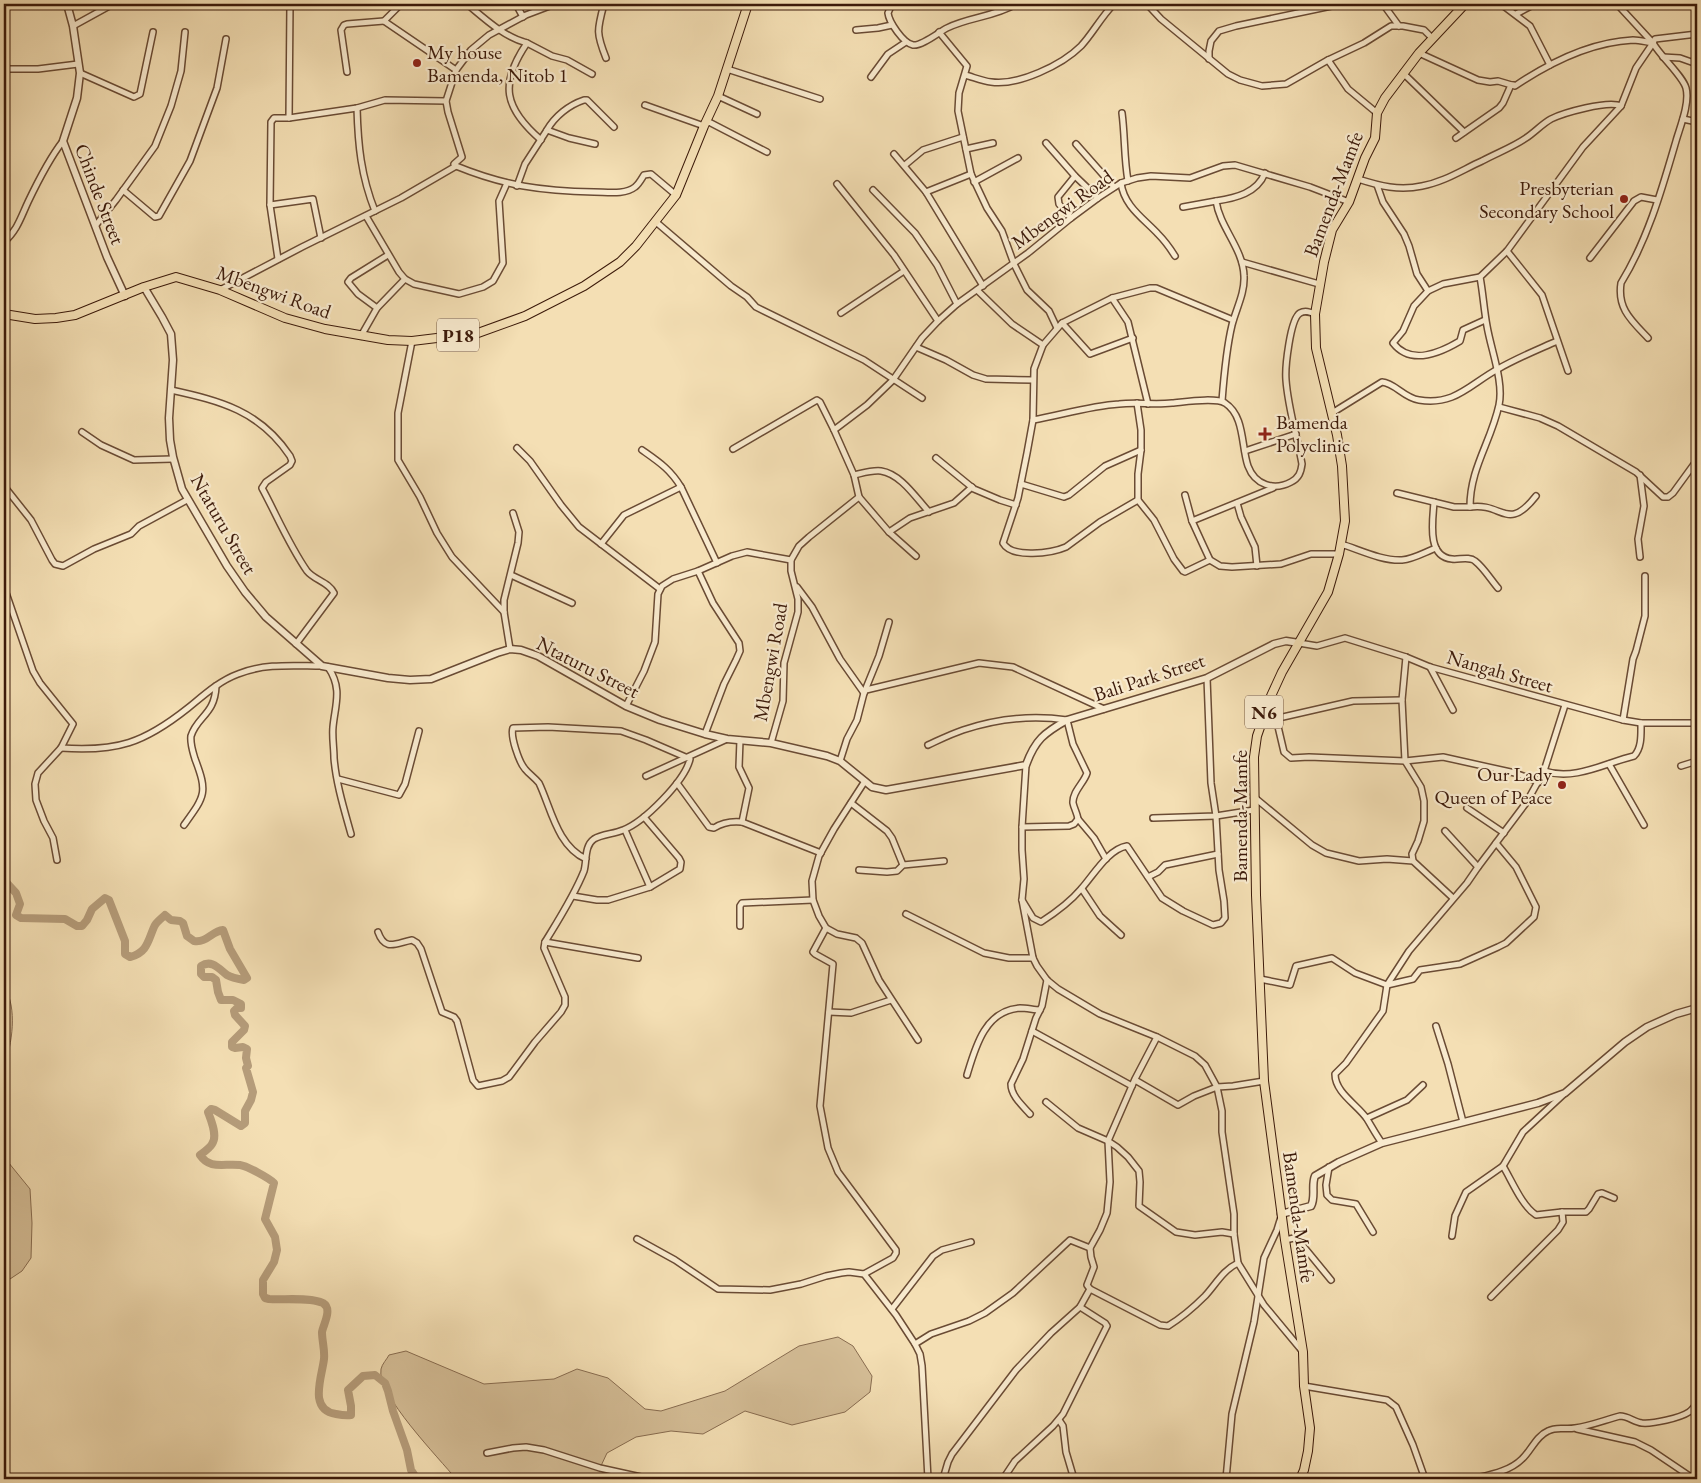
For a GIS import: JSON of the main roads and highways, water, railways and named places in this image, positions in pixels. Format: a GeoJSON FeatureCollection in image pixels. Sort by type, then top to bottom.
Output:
{"type":"FeatureCollection","features":[{"type":"Feature","properties":{"kind":"main road","name":"Mbengwi Road"},"geometry":{"type":"LineString","coordinates":[[4,314],[35,318],[56,318],[75,315],[144,287],[176,277],[220,290],[285,318],[360,336],[412,341],[478,333],[525,316],[584,286],[620,262],[636,246],[676,195],[718,96],[748,4]]}},
{"type":"Feature","properties":{"kind":"main road","name":"Bamenda-Mamfe"},"geometry":{"type":"LineString","coordinates":[[1300,1479],[1308,1451],[1310,1428],[1304,1386],[1303,1352],[1284,1240],[1264,1081],[1256,895],[1254,757],[1257,736],[1264,714],[1282,672],[1328,592],[1342,544],[1345,521],[1345,494],[1341,458],[1316,348],[1315,314],[1319,284],[1332,230],[1349,202],[1365,158],[1375,138],[1377,113],[1385,98],[1418,54],[1465,4]]}},
{"type":"Feature","properties":{"kind":"waterway"},"geometry":{"type":"LineString","coordinates":[[4,880],[16,893],[20,904],[16,915],[21,918],[65,919],[77,926],[82,926],[92,909],[105,898],[109,900],[125,941],[125,954],[130,957],[140,953],[148,942],[155,925],[165,915],[171,920],[183,923],[187,936],[194,941],[206,939],[216,932],[223,930],[230,949],[247,978],[244,980],[231,977],[212,964],[201,966],[201,974],[204,977],[212,977],[216,980],[221,1000],[233,1000],[241,1004],[241,1008],[237,1008],[234,1011],[235,1015],[245,1026],[244,1030],[232,1042],[232,1047],[247,1049],[246,1058],[248,1066],[246,1068],[253,1092],[245,1111],[245,1123],[241,1126],[215,1110],[211,1109],[208,1112],[213,1128],[214,1141],[200,1155],[208,1163],[243,1166],[258,1172],[274,1183],[265,1219],[275,1237],[277,1250],[274,1262],[263,1280],[263,1294],[265,1298],[269,1299],[311,1300],[318,1301],[326,1306],[327,1317],[322,1332],[324,1359],[319,1392],[319,1400],[322,1406],[327,1411],[336,1414],[351,1415],[348,1390],[363,1376],[375,1375],[385,1383],[407,1450],[411,1470],[417,1479]]}},
{"type":"Feature","properties":{"kind":"place","name":"My house Bamenda, Nitob 1"},"geometry":{"type":"Point","coordinates":[417,63]}},
{"type":"Feature","properties":{"kind":"place","name":"Presbyterian Secondary School"},"geometry":{"type":"Point","coordinates":[1624,199]}},
{"type":"Feature","properties":{"kind":"place","name":"Bamenda Polyclinic"},"geometry":{"type":"Point","coordinates":[1265,434]}},
{"type":"Feature","properties":{"kind":"place","name":"Our Lady Queen of Peace"},"geometry":{"type":"Point","coordinates":[1562,785]}}]}
